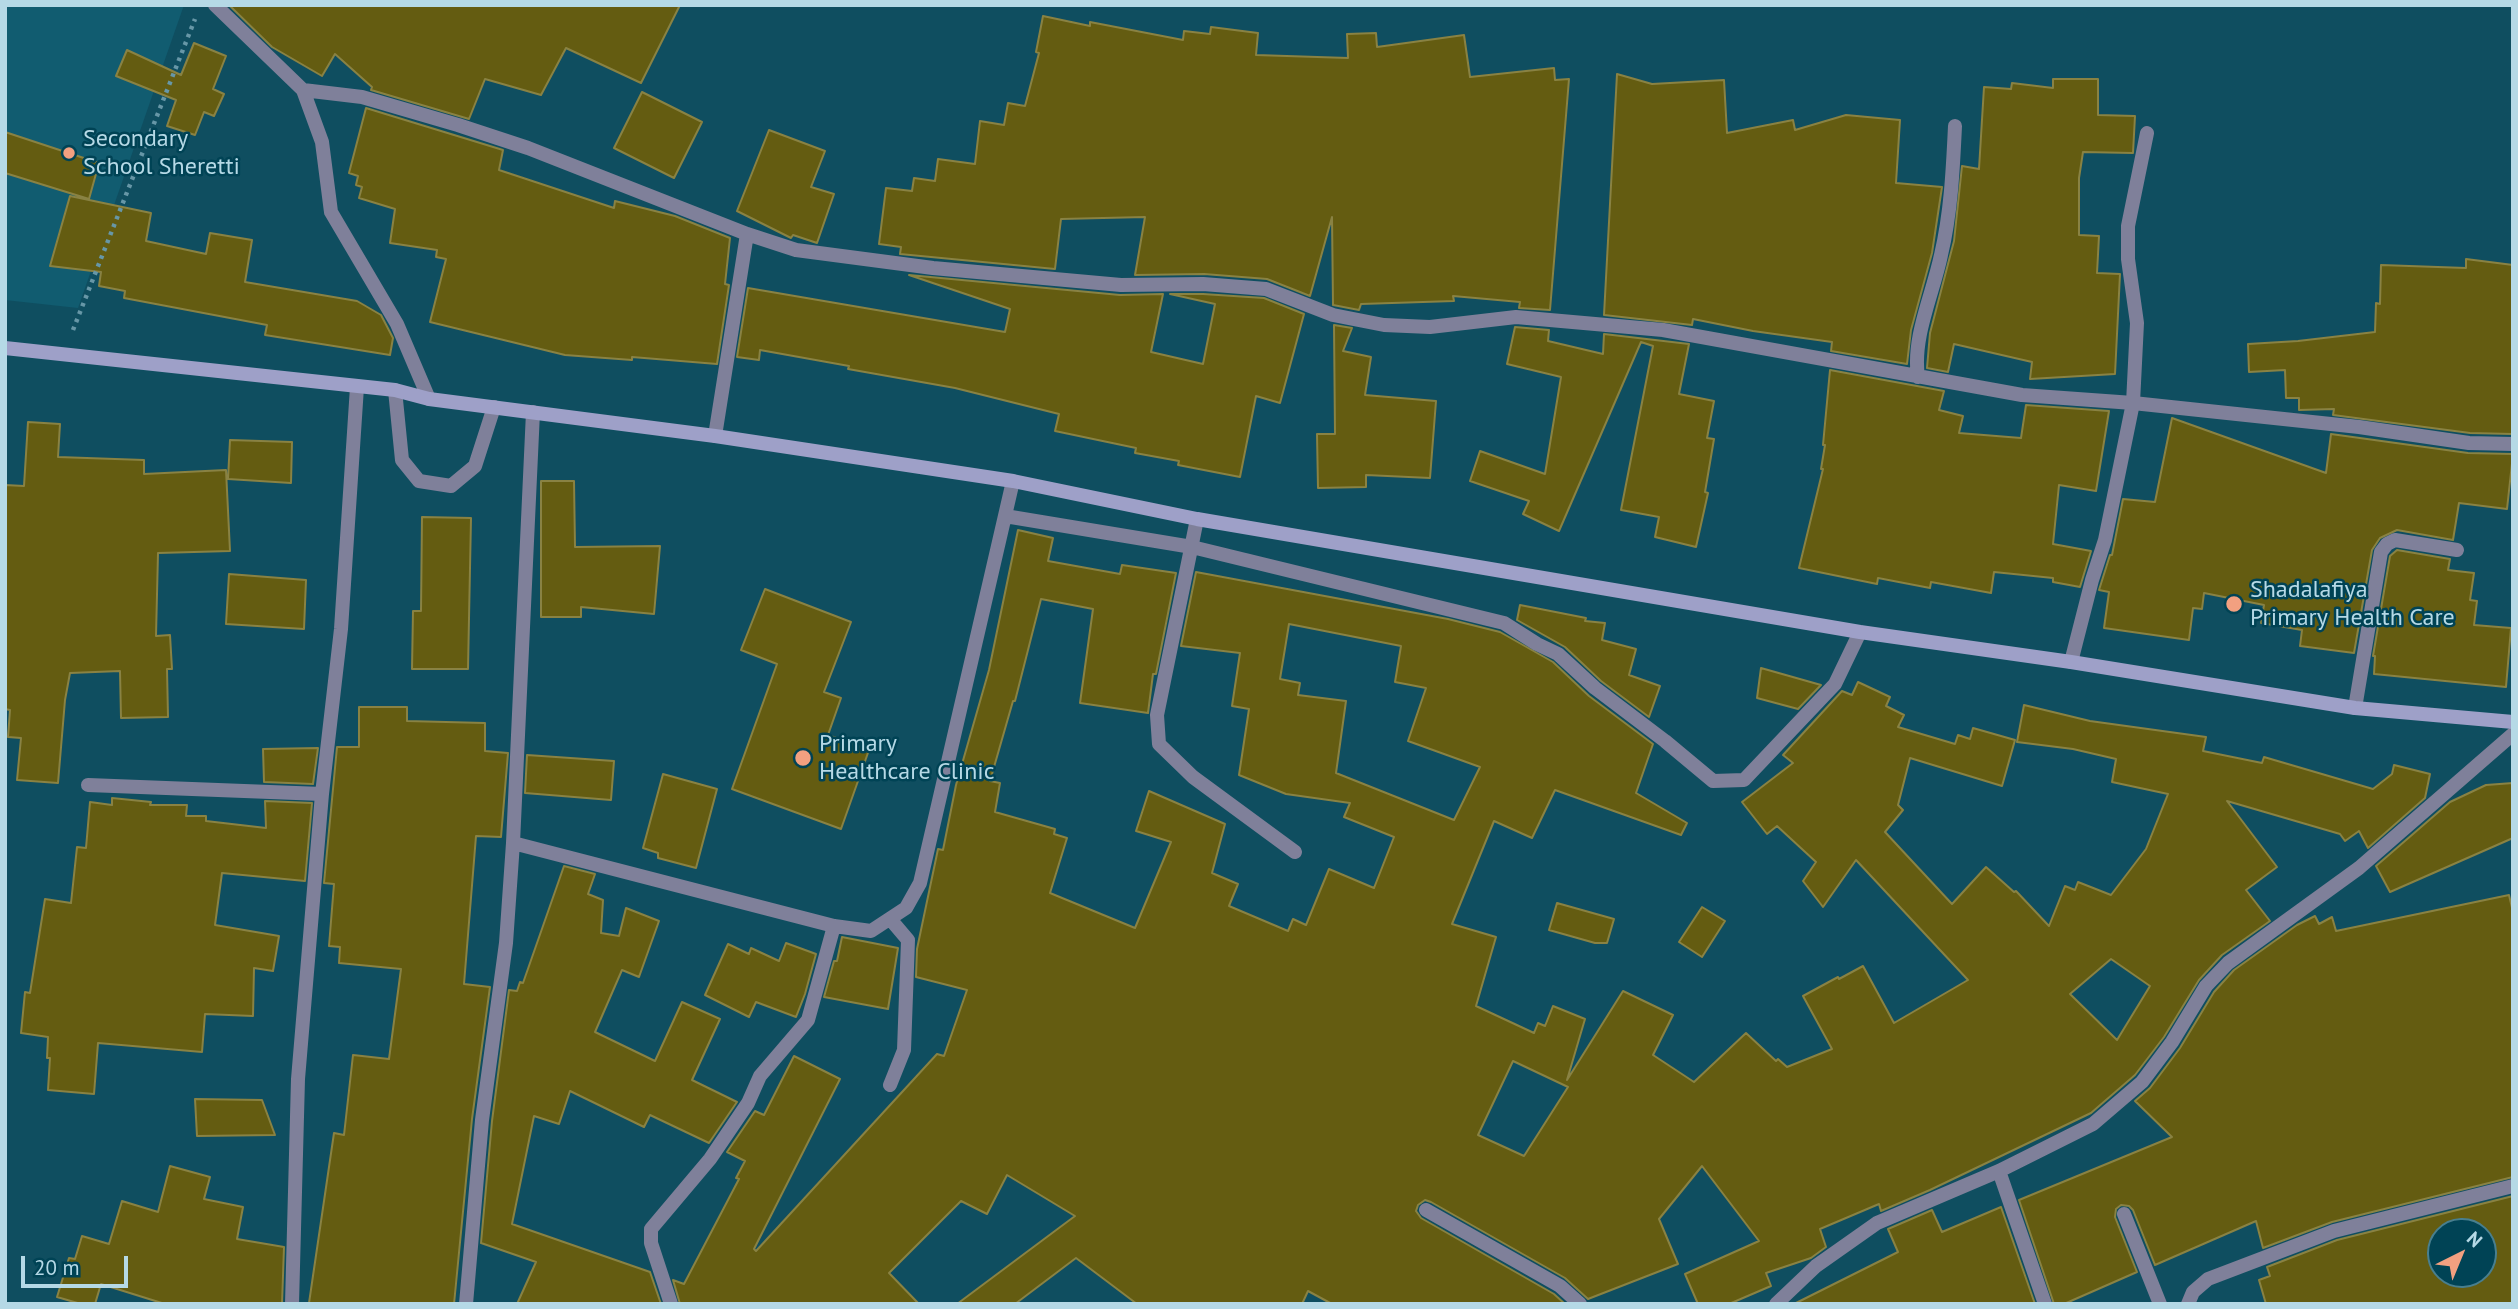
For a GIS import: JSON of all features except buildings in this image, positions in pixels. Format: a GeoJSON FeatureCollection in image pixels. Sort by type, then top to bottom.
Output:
{"type":"FeatureCollection","features":[{"type":"Feature","properties":{"kind":"street"},"geometry":{"type":"LineString","coordinates":[[215,5],[303,90],[322,142],[331,212],[397,324],[429,399]]}},
{"type":"Feature","properties":{"kind":"street"},"geometry":{"type":"LineString","coordinates":[[303,90],[362,97],[458,125],[528,148],[747,234],[796,250],[933,268],[1121,285],[1203,284],[1266,289],[1333,315],[1384,325],[1430,327],[1516,317],[1662,330],[2022,395],[2133,403],[2358,427],[2469,443],[2513,444]]}},
{"type":"Feature","properties":{"kind":"street"},"geometry":{"type":"LineString","coordinates":[[1918,377],[1915,361],[1942,254],[1954,167],[1955,125]]}},
{"type":"Feature","properties":{"kind":"street"},"geometry":{"type":"LineString","coordinates":[[2071,662],[2105,540],[2133,403],[2137,323],[2128,259],[2128,226],[2147,133]]}},
{"type":"Feature","properties":{"kind":"street"},"geometry":{"type":"LineString","coordinates":[[715,436],[747,234]]}},
{"type":"Feature","properties":{"kind":"street"},"geometry":{"type":"LineString","coordinates":[[5,348],[395,390],[429,399],[715,436],[1013,481],[1197,519],[1860,632],[2071,662],[2355,708],[2513,722]]}},
{"type":"Feature","properties":{"kind":"street"},"geometry":{"type":"LineString","coordinates":[[292,1304],[298,1079],[322,794],[341,629],[357,387]]}},
{"type":"Feature","properties":{"kind":"street"},"geometry":{"type":"LineString","coordinates":[[395,390],[402,460],[419,481],[452,486],[475,466],[494,407]]}},
{"type":"Feature","properties":{"kind":"street"},"geometry":{"type":"LineString","coordinates":[[466,1304],[482,1120],[506,943],[533,412]]}},
{"type":"Feature","properties":{"kind":"street"},"geometry":{"type":"LineString","coordinates":[[513,843],[834,926],[871,932],[891,920],[906,908],[920,883],[1013,481]]}},
{"type":"Feature","properties":{"kind":"street"},"geometry":{"type":"LineString","coordinates":[[1004,516],[1192,547],[1504,623],[1558,654],[1595,688],[1713,781],[1744,780],[1835,684],[1860,632]]}},
{"type":"Feature","properties":{"kind":"street"},"geometry":{"type":"LineString","coordinates":[[1197,519],[1157,715],[1159,744],[1193,777],[1295,852]]}},
{"type":"Feature","properties":{"kind":"street"},"geometry":{"type":"LineString","coordinates":[[2355,708],[2381,552],[2387,544],[2395,540],[2457,550]]}},
{"type":"Feature","properties":{"kind":"street"},"geometry":{"type":"LineString","coordinates":[[1776,1304],[1816,1266],[1877,1223],[1999,1171],[2093,1124],[2142,1082],[2172,1042],[2206,986],[2228,963],[2359,868],[2513,734]]}},
{"type":"Feature","properties":{"kind":"street"},"geometry":{"type":"LineString","coordinates":[[88,785],[322,794]]}},
{"type":"Feature","properties":{"kind":"street"},"geometry":{"type":"LineString","coordinates":[[890,1085],[904,1050],[908,940],[891,920]]}},
{"type":"Feature","properties":{"kind":"street"},"geometry":{"type":"LineString","coordinates":[[671,1304],[651,1243],[652,1229],[710,1159],[748,1103],[760,1076],[808,1020],[834,926]]}},
{"type":"Feature","properties":{"kind":"street"},"geometry":{"type":"LineString","coordinates":[[1999,1171],[2045,1304]]}},
{"type":"Feature","properties":{"kind":"street"},"geometry":{"type":"LineString","coordinates":[[2188,1304],[2193,1292],[2208,1279],[2334,1231],[2513,1186]]}},
{"type":"Feature","properties":{"kind":"street"},"geometry":{"type":"LineString","coordinates":[[1426,1210],[1560,1286],[1580,1304]]}},
{"type":"Feature","properties":{"kind":"street"},"geometry":{"type":"LineString","coordinates":[[2124,1213],[2160,1304]]}},
{"type":"Feature","properties":{"kind":"path"},"geometry":{"type":"LineString","coordinates":[[64,353],[195,18]]}},
{"type":"Feature","properties":{"kind":"shaded area","name":"Secondary School Sheretti"},"geometry":{"type":"Polygon","coordinates":[[[5,5],[184,5],[78,308],[5,300],[5,5]]]}},
{"type":"Feature","properties":{"kind":"place","name":"Secondary School Sheretti"},"geometry":{"type":"Point","coordinates":[69,153]}},
{"type":"Feature","properties":{"kind":"place","name":"Shadalafiya Primary Health Care"},"geometry":{"type":"Point","coordinates":[2234,604]}},
{"type":"Feature","properties":{"kind":"place","name":"Primary Healthcare Clinic"},"geometry":{"type":"Point","coordinates":[803,758]}}]}
